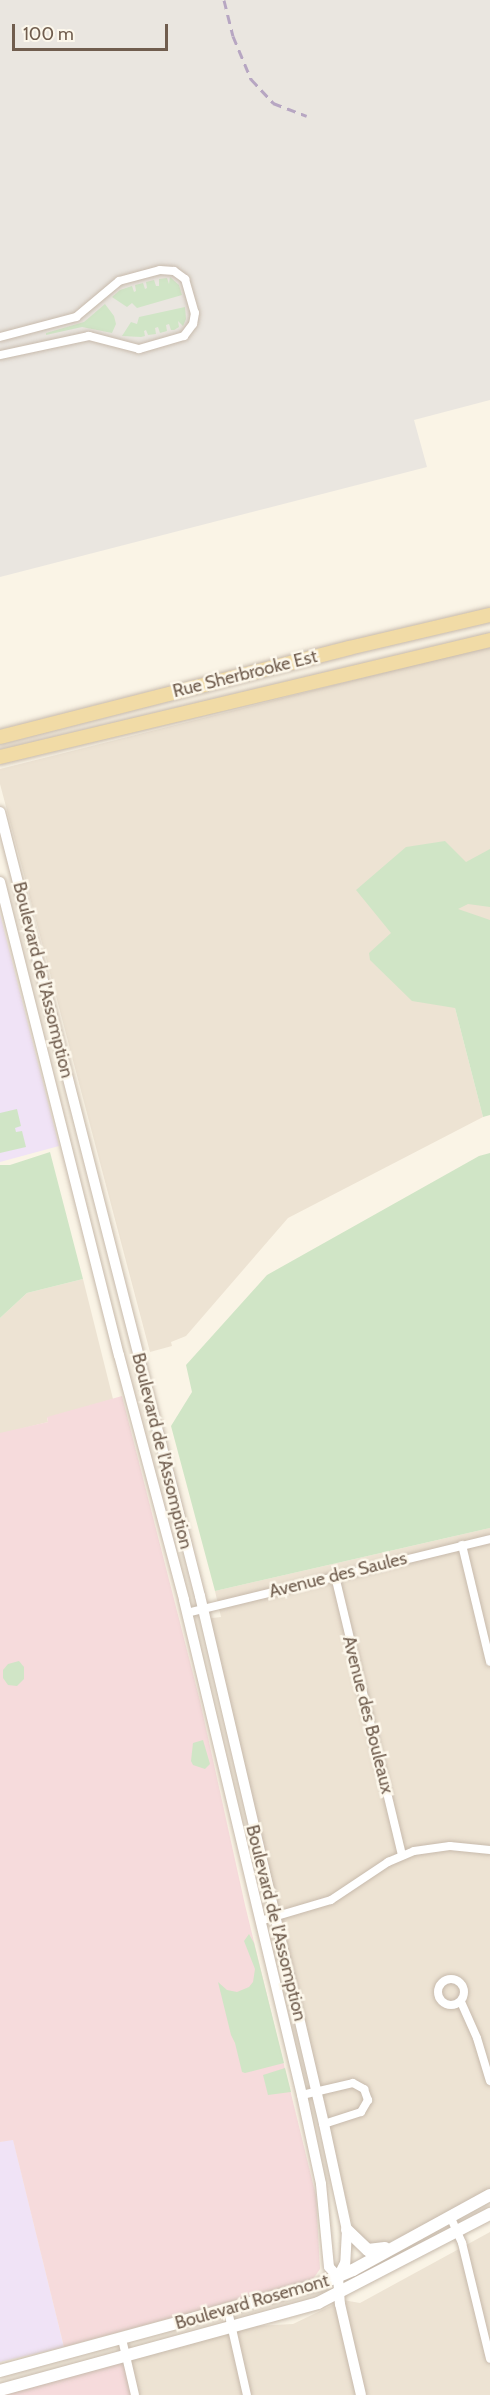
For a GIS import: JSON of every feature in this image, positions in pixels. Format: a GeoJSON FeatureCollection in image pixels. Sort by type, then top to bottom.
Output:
{"type":"FeatureCollection","features":[{"type":"Feature","properties":{"kind":"main road","name":"Rue Sherbrooke Est"},"geometry":{"type":"LineString","coordinates":[[0,737],[349,648],[490,615]]}},
{"type":"Feature","properties":{"kind":"main road","name":"Rue Sherbrooke Est"},"geometry":{"type":"LineString","coordinates":[[0,757],[490,640]]}},
{"type":"Feature","properties":{"kind":"main road","name":"Boulevard Rosemont"},"geometry":{"type":"LineString","coordinates":[[0,2371],[228,2311],[338,2277],[490,2195]]}},
{"type":"Feature","properties":{"kind":"main road","name":"Boulevard Rosemont"},"geometry":{"type":"LineString","coordinates":[[0,2390],[318,2303],[490,2214]]}},
{"type":"Feature","properties":{"kind":"main road"},"geometry":{"type":"LineString","coordinates":[[347,2230],[368,2250],[401,2243]]}},
{"type":"Feature","properties":{"kind":"street"},"geometry":{"type":"LineString","coordinates":[[0,336],[76,317],[119,281],[160,270],[174,271],[184,279],[195,313],[194,324],[184,336],[139,349],[89,336],[0,355]]}},
{"type":"Feature","properties":{"kind":"street","name":"Boulevard de l'Assomption"},"geometry":{"type":"LineString","coordinates":[[0,812],[202,1609],[324,2124],[347,2230],[345,2263],[338,2277],[339,2294],[361,2395]]}},
{"type":"Feature","properties":{"kind":"street","name":"Boulevard de l'Assomption"},"geometry":{"type":"LineString","coordinates":[[0,882],[187,1613],[302,2095],[321,2184],[328,2267],[338,2277]]}},
{"type":"Feature","properties":{"kind":"street","name":"Avenue des Saules"},"geometry":{"type":"LineString","coordinates":[[187,1613],[490,1539]]}},
{"type":"Feature","properties":{"kind":"street"},"geometry":{"type":"LineString","coordinates":[[462,1545],[490,1662]]}},
{"type":"Feature","properties":{"kind":"street","name":"Avenue des Bouleaux"},"geometry":{"type":"LineString","coordinates":[[335,1576],[402,1855]]}},
{"type":"Feature","properties":{"kind":"street"},"geometry":{"type":"LineString","coordinates":[[260,1921],[331,1900],[402,1855],[450,1846],[490,1850]]}},
{"type":"Feature","properties":{"kind":"street"},"geometry":{"type":"LineString","coordinates":[[460,2002],[477,2038],[490,2081]]}},
{"type":"Feature","properties":{"kind":"street"},"geometry":{"type":"LineString","coordinates":[[302,2095],[353,2083],[364,2089],[368,2100],[361,2112],[324,2124]]}},
{"type":"Feature","properties":{"kind":"street"},"geometry":{"type":"LineString","coordinates":[[450,2216],[458,2230],[490,2359]]}},
{"type":"Feature","properties":{"kind":"street"},"geometry":{"type":"LineString","coordinates":[[228,2311],[247,2395]]}},
{"type":"Feature","properties":{"kind":"street"},"geometry":{"type":"LineString","coordinates":[[122,2339],[135,2395]]}},
{"type":"Feature","properties":{"kind":"shaded area"},"geometry":{"type":"Polygon","coordinates":[[[0,0],[490,0],[490,400],[414,420],[427,467],[0,577],[0,0]]]}},
{"type":"Feature","properties":{"kind":"shaded area"},"geometry":{"type":"Polygon","coordinates":[[[490,646],[490,1002],[455,1008],[483,1117],[288,1218],[186,1336],[171,1342],[172,1346],[150,1352],[0,784],[0,769],[490,646]]]}},
{"type":"Feature","properties":{"kind":"shaded area"},"geometry":{"type":"Polygon","coordinates":[[[0,914],[59,1146],[0,1162],[0,914]]]}},
{"type":"Feature","properties":{"kind":"shaded area"},"geometry":{"type":"Polygon","coordinates":[[[83,1279],[113,1399],[47,1418],[48,1422],[0,1434],[0,1318],[27,1293],[83,1279]]]}},
{"type":"Feature","properties":{"kind":"shaded area"},"geometry":{"type":"Polygon","coordinates":[[[122,1396],[200,1701],[245,1905],[316,2196],[320,2269],[313,2279],[64,2347],[13,2140],[0,2142],[0,1433],[48,1422],[47,1417],[122,1396]]]}},
{"type":"Feature","properties":{"kind":"shaded area"},"geometry":{"type":"Polygon","coordinates":[[[490,1528],[490,2191],[384,2245],[375,2245],[361,2240],[354,2232],[204,1619],[221,1617],[215,1591],[490,1528]]]}},
{"type":"Feature","properties":{"kind":"shaded area"},"geometry":{"type":"Polygon","coordinates":[[[13,2139],[64,2347],[0,2362],[0,2142],[13,2139]]]}},
{"type":"Feature","properties":{"kind":"shaded area"},"geometry":{"type":"Polygon","coordinates":[[[490,2232],[490,2395],[135,2395],[126,2355],[231,2327],[293,2324],[343,2300],[360,2303],[490,2232]]]}},
{"type":"Feature","properties":{"kind":"shaded area"},"geometry":{"type":"Polygon","coordinates":[[[126,2355],[135,2395],[0,2395],[126,2355]]]}},
{"type":"Feature","properties":{"kind":"green space"},"geometry":{"type":"Polygon","coordinates":[[[170,277],[179,285],[182,295],[137,308],[132,303],[127,307],[112,297],[120,290],[132,286],[134,292],[136,291],[135,285],[143,283],[145,289],[147,288],[146,282],[154,280],[156,286],[159,286],[159,279],[167,278],[169,284],[170,277]]]}},
{"type":"Feature","properties":{"kind":"green space"},"geometry":{"type":"Polygon","coordinates":[[[105,304],[114,316],[116,324],[112,333],[82,327],[46,335],[46,333],[84,322],[105,304]]]}},
{"type":"Feature","properties":{"kind":"green space"},"geometry":{"type":"Polygon","coordinates":[[[185,307],[186,319],[183,326],[178,321],[179,327],[174,330],[171,330],[169,324],[166,325],[167,331],[160,333],[158,327],[155,328],[156,334],[148,335],[146,330],[144,331],[145,336],[141,337],[122,336],[131,322],[137,324],[139,317],[185,307]]]}},
{"type":"Feature","properties":{"kind":"green space"},"geometry":{"type":"Polygon","coordinates":[[[445,841],[466,862],[490,849],[490,907],[468,904],[458,909],[490,920],[490,1115],[483,1117],[455,1008],[412,1001],[370,960],[369,953],[391,933],[356,890],[406,847],[445,841]]]}},
{"type":"Feature","properties":{"kind":"green space"},"geometry":{"type":"Polygon","coordinates":[[[17,1109],[21,1126],[15,1128],[16,1132],[22,1131],[26,1147],[0,1153],[0,1113],[17,1109]]]}},
{"type":"Feature","properties":{"kind":"green space"},"geometry":{"type":"Polygon","coordinates":[[[50,1152],[83,1279],[27,1293],[0,1318],[0,1165],[10,1165],[50,1152]]]}},
{"type":"Feature","properties":{"kind":"green space"},"geometry":{"type":"Polygon","coordinates":[[[490,1153],[490,1528],[215,1591],[171,1426],[192,1392],[186,1365],[267,1275],[479,1156],[490,1153]]]}},
{"type":"Feature","properties":{"kind":"green space"},"geometry":{"type":"Polygon","coordinates":[[[19,1661],[24,1667],[24,1679],[17,1686],[8,1685],[3,1678],[3,1670],[8,1664],[19,1661]]]}},
{"type":"Feature","properties":{"kind":"green space"},"geometry":{"type":"Polygon","coordinates":[[[203,1740],[210,1764],[205,1769],[193,1765],[191,1761],[193,1743],[203,1740]]]}},
{"type":"Feature","properties":{"kind":"green space"},"geometry":{"type":"Polygon","coordinates":[[[249,1934],[254,1943],[284,2063],[245,2073],[242,2072],[231,2035],[218,1982],[227,1990],[237,1992],[249,1987],[253,1982],[255,1969],[244,1941],[249,1934]]]}},
{"type":"Feature","properties":{"kind":"green space"},"geometry":{"type":"Polygon","coordinates":[[[285,2068],[291,2092],[268,2095],[263,2075],[285,2068]]]}},
{"type":"Feature","properties":{"kind":"railway"},"geometry":{"type":"LineString","coordinates":[[224,0],[233,36],[251,79],[273,103],[307,116]]}}]}
